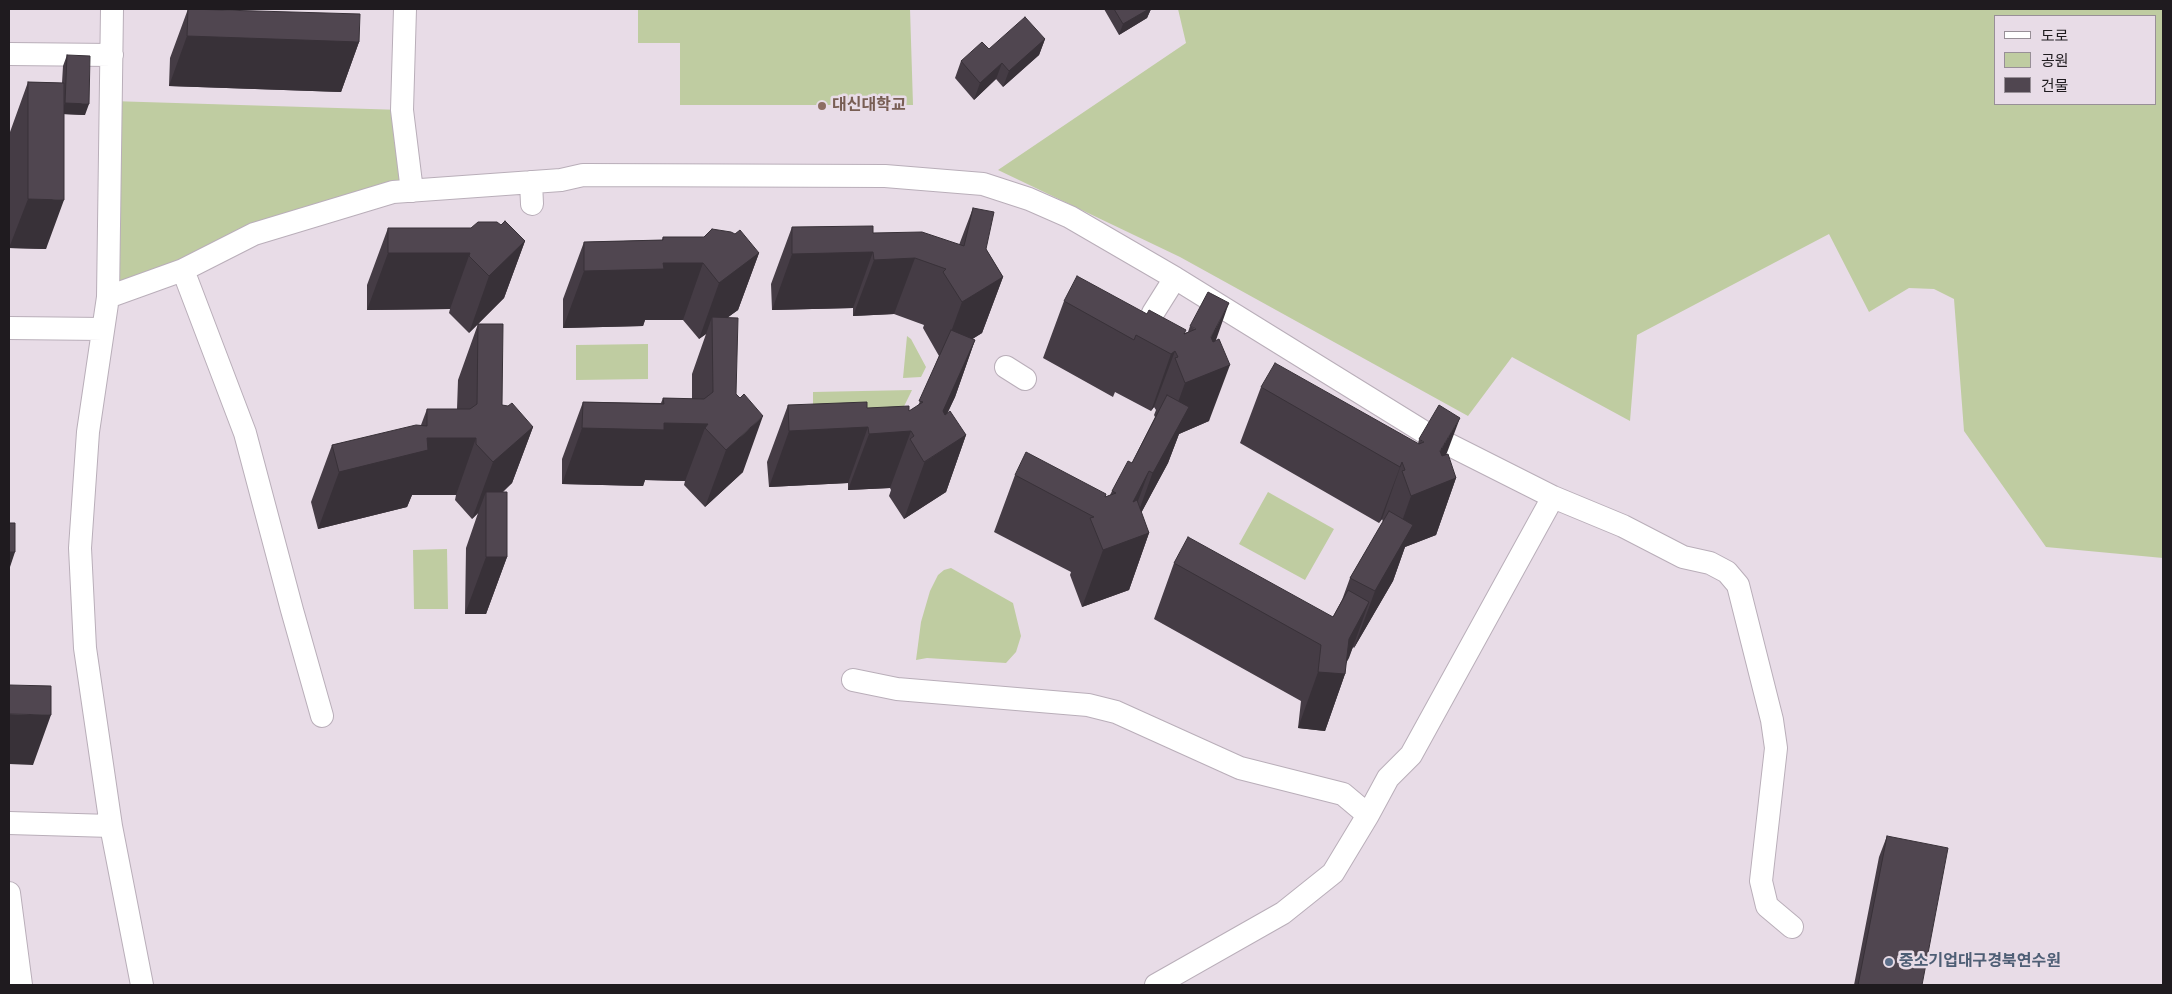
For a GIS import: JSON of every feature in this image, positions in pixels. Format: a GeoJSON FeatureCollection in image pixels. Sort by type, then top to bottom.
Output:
{"type":"FeatureCollection","features":[{"type":"Feature","properties":{"kind":"street"},"geometry":{"type":"LineString","coordinates":[[112,9],[108,297],[88,432],[80,548],[85,648],[111,826],[142,985]]}},
{"type":"Feature","properties":{"kind":"street"},"geometry":{"type":"LineString","coordinates":[[404,9],[402,110],[412,191]]}},
{"type":"Feature","properties":{"kind":"street"},"geometry":{"type":"LineString","coordinates":[[9,54],[112,55]]}},
{"type":"Feature","properties":{"kind":"street"},"geometry":{"type":"LineString","coordinates":[[108,297],[183,270],[254,234],[393,192],[531,193],[560,180],[583,174],[886,176],[983,184],[1029,199],[1070,218],[1175,278],[1424,432],[1553,497],[1623,526],[1683,556],[1710,563],[1728,572],[1738,585],[1772,720],[1776,748],[1761,881],[1767,906],[1792,928]]}},
{"type":"Feature","properties":{"kind":"street"},"geometry":{"type":"LineString","coordinates":[[183,270],[245,433],[322,716]]}},
{"type":"Feature","properties":{"kind":"street"},"geometry":{"type":"LineString","coordinates":[[1153,313],[1175,278]]}},
{"type":"Feature","properties":{"kind":"street"},"geometry":{"type":"LineString","coordinates":[[9,328],[103,330]]}},
{"type":"Feature","properties":{"kind":"street"},"geometry":{"type":"LineString","coordinates":[[1006,367],[1025,379]]}},
{"type":"Feature","properties":{"kind":"street"},"geometry":{"type":"LineString","coordinates":[[1156,985],[1283,913],[1334,873],[1388,778],[1411,755],[1553,497]]}},
{"type":"Feature","properties":{"kind":"street"},"geometry":{"type":"LineString","coordinates":[[853,680],[897,689],[1088,705],[1116,712],[1240,768],[1343,794],[1368,815]]}},
{"type":"Feature","properties":{"kind":"street"},"geometry":{"type":"LineString","coordinates":[[9,823],[111,826]]}},
{"type":"Feature","properties":{"kind":"street"},"geometry":{"type":"LineString","coordinates":[[9,893],[21,985]]}},
{"type":"Feature","properties":{"kind":"green space"},"geometry":{"type":"Polygon","coordinates":[[[638,9],[910,9],[913,105],[680,105],[680,43],[638,43],[638,9]]]}},
{"type":"Feature","properties":{"kind":"green space"},"geometry":{"type":"Polygon","coordinates":[[[1178,9],[2163,9],[2163,558],[2046,547],[1964,431],[1954,299],[1934,289],[1909,288],[1869,312],[1829,234],[1637,335],[1630,421],[1512,357],[1468,416],[1180,257],[998,170],[1186,43],[1178,9]]]}},
{"type":"Feature","properties":{"kind":"green space"},"geometry":{"type":"Polygon","coordinates":[[[111,101],[402,110],[412,191],[254,234],[108,297],[111,101]]]}},
{"type":"Feature","properties":{"kind":"green space"},"geometry":{"type":"Polygon","coordinates":[[[907,336],[911,339],[926,367],[921,377],[903,378],[907,336]]]}},
{"type":"Feature","properties":{"kind":"green space"},"geometry":{"type":"Polygon","coordinates":[[[648,344],[648,379],[576,380],[576,345],[648,344]]]}},
{"type":"Feature","properties":{"kind":"green space"},"geometry":{"type":"Polygon","coordinates":[[[912,390],[889,437],[813,441],[813,392],[912,390]]]}},
{"type":"Feature","properties":{"kind":"green space"},"geometry":{"type":"Polygon","coordinates":[[[1268,492],[1334,529],[1305,580],[1239,544],[1268,492]]]}},
{"type":"Feature","properties":{"kind":"green space"},"geometry":{"type":"Polygon","coordinates":[[[447,549],[448,609],[414,609],[413,550],[447,549]]]}},
{"type":"Feature","properties":{"kind":"green space"},"geometry":{"type":"Polygon","coordinates":[[[951,568],[1013,603],[1021,636],[1016,652],[1006,663],[927,658],[916,660],[921,622],[930,591],[938,575],[944,570],[951,568]]]}},
{"type":"Feature","properties":{"kind":"building"},"geometry":{"type":"Polygon","coordinates":[[[188,9],[360,14],[359,42],[187,36],[188,9]]]}},
{"type":"Feature","properties":{"kind":"building"},"geometry":{"type":"Polygon","coordinates":[[[1114,9],[1149,9],[1123,24],[1114,9]]]}},
{"type":"Feature","properties":{"kind":"building"},"geometry":{"type":"Polygon","coordinates":[[[1025,17],[1045,39],[1009,71],[1002,63],[980,83],[961,61],[982,42],[989,49],[1025,17]]]}},
{"type":"Feature","properties":{"kind":"building"},"geometry":{"type":"Polygon","coordinates":[[[67,55],[90,56],[89,104],[65,103],[67,55]]]}},
{"type":"Feature","properties":{"kind":"building"},"geometry":{"type":"Polygon","coordinates":[[[28,82],[64,83],[64,200],[28,199],[28,82]]]}},
{"type":"Feature","properties":{"kind":"building"},"geometry":{"type":"Polygon","coordinates":[[[973,208],[994,212],[986,249],[1003,277],[962,302],[943,272],[946,269],[915,258],[874,260],[873,252],[792,254],[792,227],[873,226],[873,233],[922,232],[964,246],[973,208]]]}},
{"type":"Feature","properties":{"kind":"building"},"geometry":{"type":"Polygon","coordinates":[[[505,221],[525,241],[489,276],[469,256],[470,253],[388,253],[388,228],[471,228],[478,222],[497,222],[501,225],[505,221]]]}},
{"type":"Feature","properties":{"kind":"building"},"geometry":{"type":"Polygon","coordinates":[[[712,229],[735,234],[740,230],[759,253],[719,283],[703,263],[663,263],[664,269],[584,271],[584,242],[663,240],[663,237],[704,237],[712,229]]]}},
{"type":"Feature","properties":{"kind":"building"},"geometry":{"type":"Polygon","coordinates":[[[1077,276],[1147,314],[1149,310],[1186,330],[1184,334],[1196,329],[1190,326],[1208,292],[1229,303],[1211,337],[1213,342],[1219,339],[1230,365],[1185,383],[1175,358],[1178,357],[1175,351],[1171,354],[1136,335],[1134,340],[1064,301],[1077,276]]]}},
{"type":"Feature","properties":{"kind":"building"},"geometry":{"type":"Polygon","coordinates":[[[712,317],[738,318],[736,394],[740,398],[744,394],[763,416],[726,450],[705,428],[708,424],[664,423],[664,430],[582,428],[583,402],[664,404],[663,398],[704,399],[713,392],[712,317]]]}},
{"type":"Feature","properties":{"kind":"building"},"geometry":{"type":"Polygon","coordinates":[[[478,324],[503,324],[502,405],[508,406],[512,403],[533,427],[493,462],[476,444],[476,438],[427,438],[428,450],[339,472],[332,445],[416,425],[427,426],[427,409],[470,409],[477,404],[478,324]]]}},
{"type":"Feature","properties":{"kind":"building"},"geometry":{"type":"Polygon","coordinates":[[[951,330],[975,340],[943,411],[945,415],[950,411],[966,435],[924,462],[910,439],[914,436],[911,431],[869,434],[868,427],[789,431],[788,405],[867,402],[867,408],[909,406],[909,411],[923,402],[919,401],[951,330]]]}},
{"type":"Feature","properties":{"kind":"building"},"geometry":{"type":"Polygon","coordinates":[[[1275,363],[1419,444],[1424,442],[1419,439],[1439,405],[1460,418],[1440,451],[1442,456],[1448,454],[1456,478],[1411,496],[1402,471],[1405,470],[1402,462],[1400,467],[1261,387],[1275,363]]]}},
{"type":"Feature","properties":{"kind":"building"},"geometry":{"type":"Polygon","coordinates":[[[1167,395],[1189,407],[1153,473],[1149,471],[1133,502],[1137,500],[1149,533],[1103,550],[1090,518],[1094,517],[1015,475],[1026,452],[1106,494],[1105,497],[1116,493],[1112,491],[1128,461],[1132,463],[1167,395]]]}},
{"type":"Feature","properties":{"kind":"building"},"geometry":{"type":"Polygon","coordinates":[[[486,492],[507,492],[507,557],[486,557],[486,492]]]}},
{"type":"Feature","properties":{"kind":"building"},"geometry":{"type":"Polygon","coordinates":[[[1389,511],[1413,525],[1375,591],[1350,578],[1389,511]]]}},
{"type":"Feature","properties":{"kind":"building"},"geometry":{"type":"Polygon","coordinates":[[[9,523],[15,523],[15,552],[9,552],[9,523]]]}},
{"type":"Feature","properties":{"kind":"building"},"geometry":{"type":"Polygon","coordinates":[[[1188,537],[1333,617],[1348,590],[1369,602],[1349,639],[1345,674],[1318,672],[1321,645],[1174,563],[1188,537]]]}},
{"type":"Feature","properties":{"kind":"building"},"geometry":{"type":"Polygon","coordinates":[[[9,685],[51,686],[51,715],[9,714],[9,685]]]}},
{"type":"Feature","properties":{"kind":"building"},"geometry":{"type":"Polygon","coordinates":[[[1887,836],[1948,848],[1922,985],[1858,985],[1887,836]]]}},
{"type":"Feature","properties":{"kind":"place","name":"대신대학교"},"geometry":{"type":"Point","coordinates":[822,106]}},
{"type":"Feature","properties":{"kind":"place","name":"중소기업대구경북연수원"},"geometry":{"type":"Point","coordinates":[1889,962]}}]}
